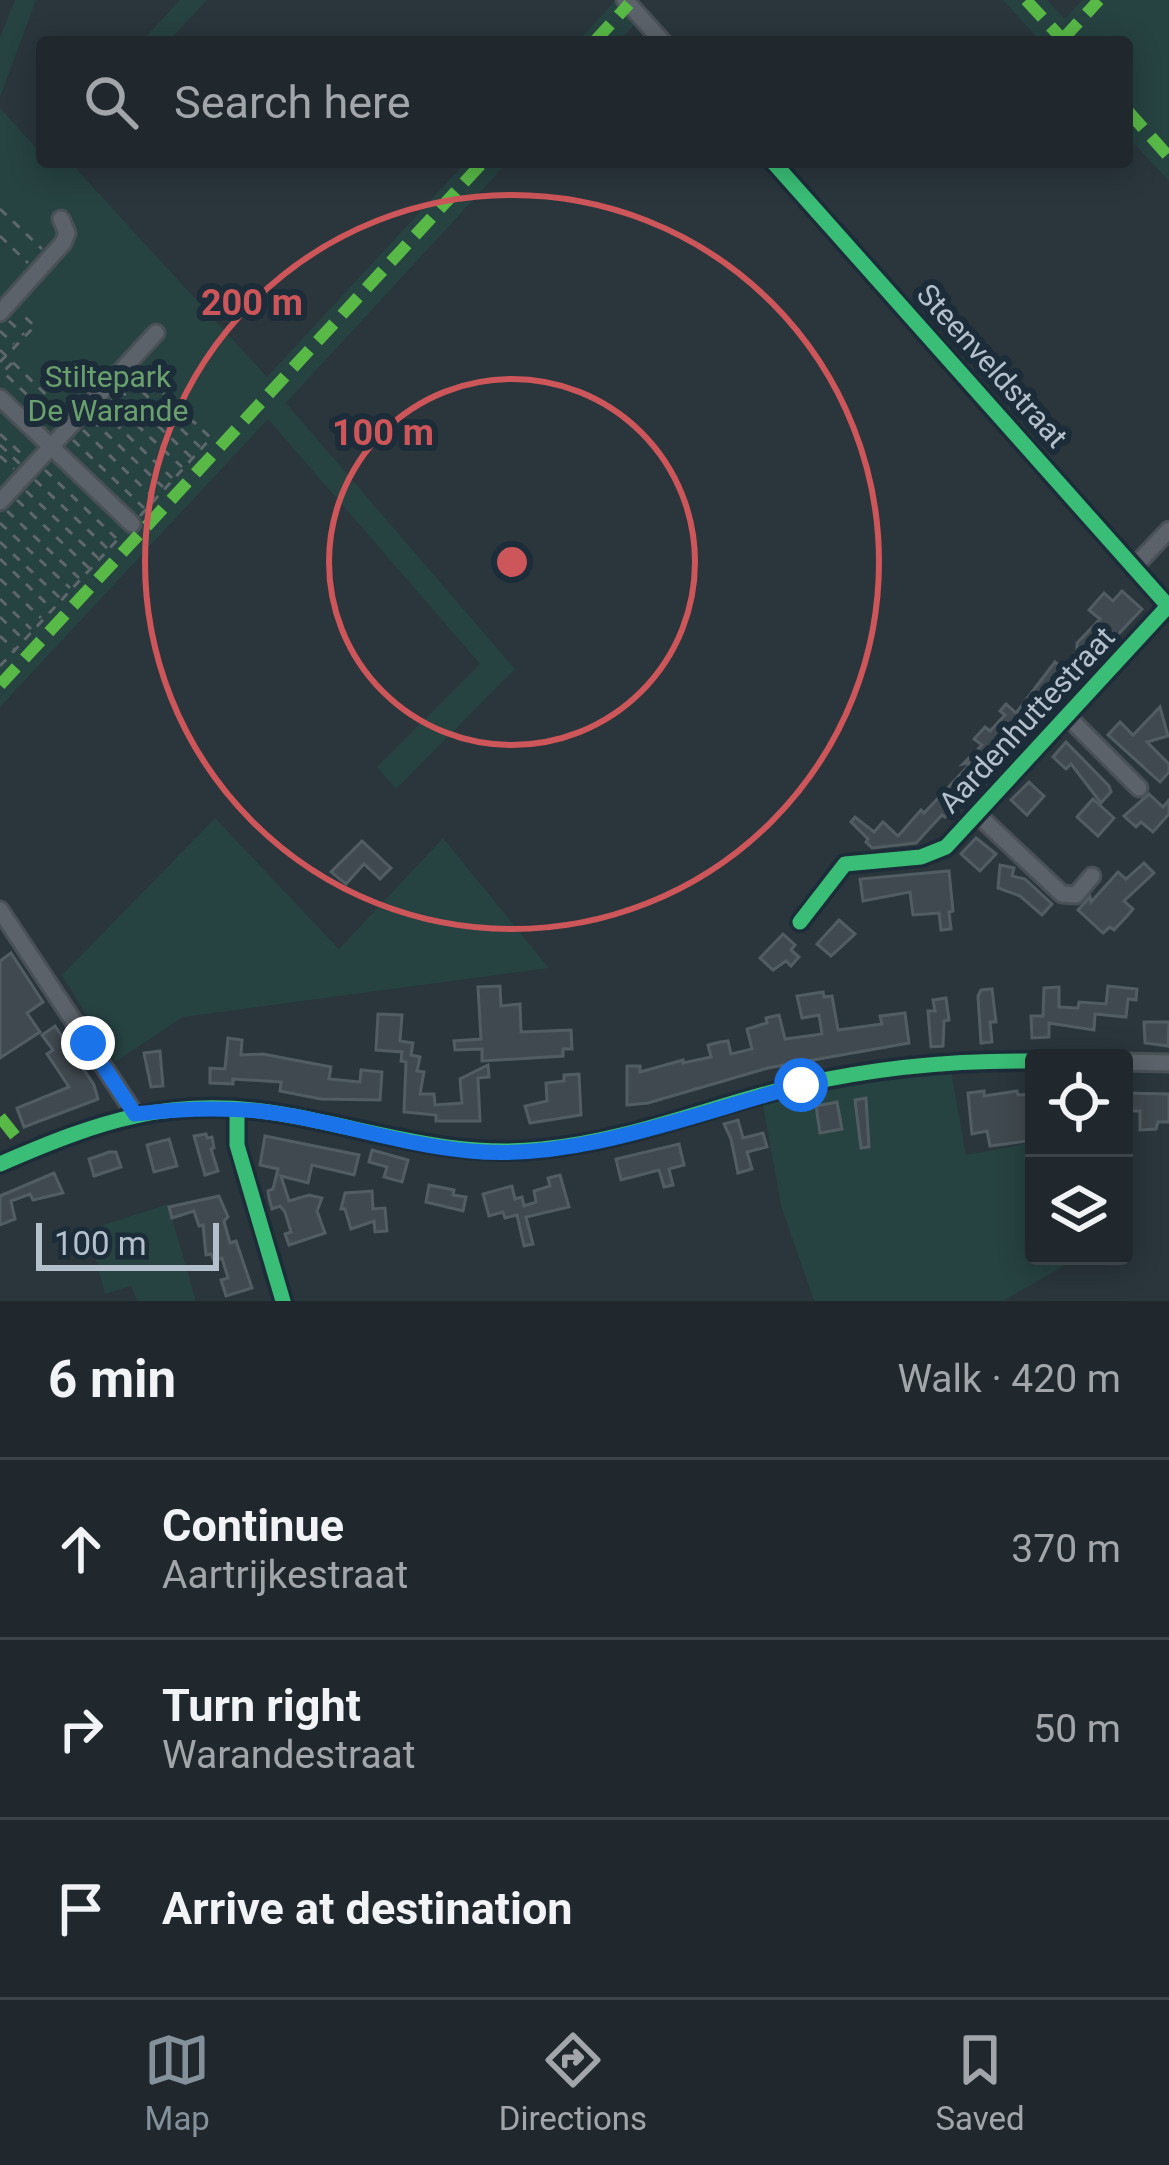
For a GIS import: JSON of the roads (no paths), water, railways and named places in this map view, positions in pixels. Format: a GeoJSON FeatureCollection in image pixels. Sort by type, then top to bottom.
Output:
{"type":"FeatureCollection","features":[{"type":"Feature","properties":{"kind":"street"},"geometry":{"type":"LineString","coordinates":[[629,1],[658,36]]}},
{"type":"Feature","properties":{"kind":"street","name":"Steenveldstraat"},"geometry":{"type":"LineString","coordinates":[[778,168],[1169,606]]}},
{"type":"Feature","properties":{"kind":"street"},"geometry":{"type":"LineString","coordinates":[[4,308],[52,258],[67,233],[61,219]]}},
{"type":"Feature","properties":{"kind":"street"},"geometry":{"type":"LineString","coordinates":[[17,480],[156,333]]}},
{"type":"Feature","properties":{"kind":"street"},"geometry":{"type":"LineString","coordinates":[[0,398],[132,524]]}},
{"type":"Feature","properties":{"kind":"street"},"geometry":{"type":"LineString","coordinates":[[1134,566],[1169,530]]}},
{"type":"Feature","properties":{"kind":"street","name":"Aardenhuttestraat"},"geometry":{"type":"LineString","coordinates":[[800,922],[845,864],[921,856],[946,847],[1169,606]]}},
{"type":"Feature","properties":{"kind":"street","name":"Aardenhuttestraat"},"geometry":{"type":"LineString","coordinates":[[1067,716],[1138,788]]}},
{"type":"Feature","properties":{"kind":"street","name":"Aardenhuttestraat"},"geometry":{"type":"LineString","coordinates":[[977,814],[1062,894],[1076,895],[1093,876]]}},
{"type":"Feature","properties":{"kind":"street"},"geometry":{"type":"LineString","coordinates":[[0,910],[135,1114]]}},
{"type":"Feature","properties":{"kind":"street"},"geometry":{"type":"LineString","coordinates":[[0,1164],[77,1131],[135,1114],[190,1108],[283,1114],[377,1137],[473,1152],[544,1149],[618,1135],[801,1085],[943,1065],[1025,1061]]}},
{"type":"Feature","properties":{"kind":"street"},"geometry":{"type":"LineString","coordinates":[[1133,1062],[1169,1063]]}},
{"type":"Feature","properties":{"kind":"street"},"geometry":{"type":"LineString","coordinates":[[237,1109],[237,1145],[283,1301]]}},
{"type":"Feature","properties":{"kind":"park label","name":"Stiltepark De Warande"},"geometry":{"type":"Point","coordinates":[108,394]}}]}
